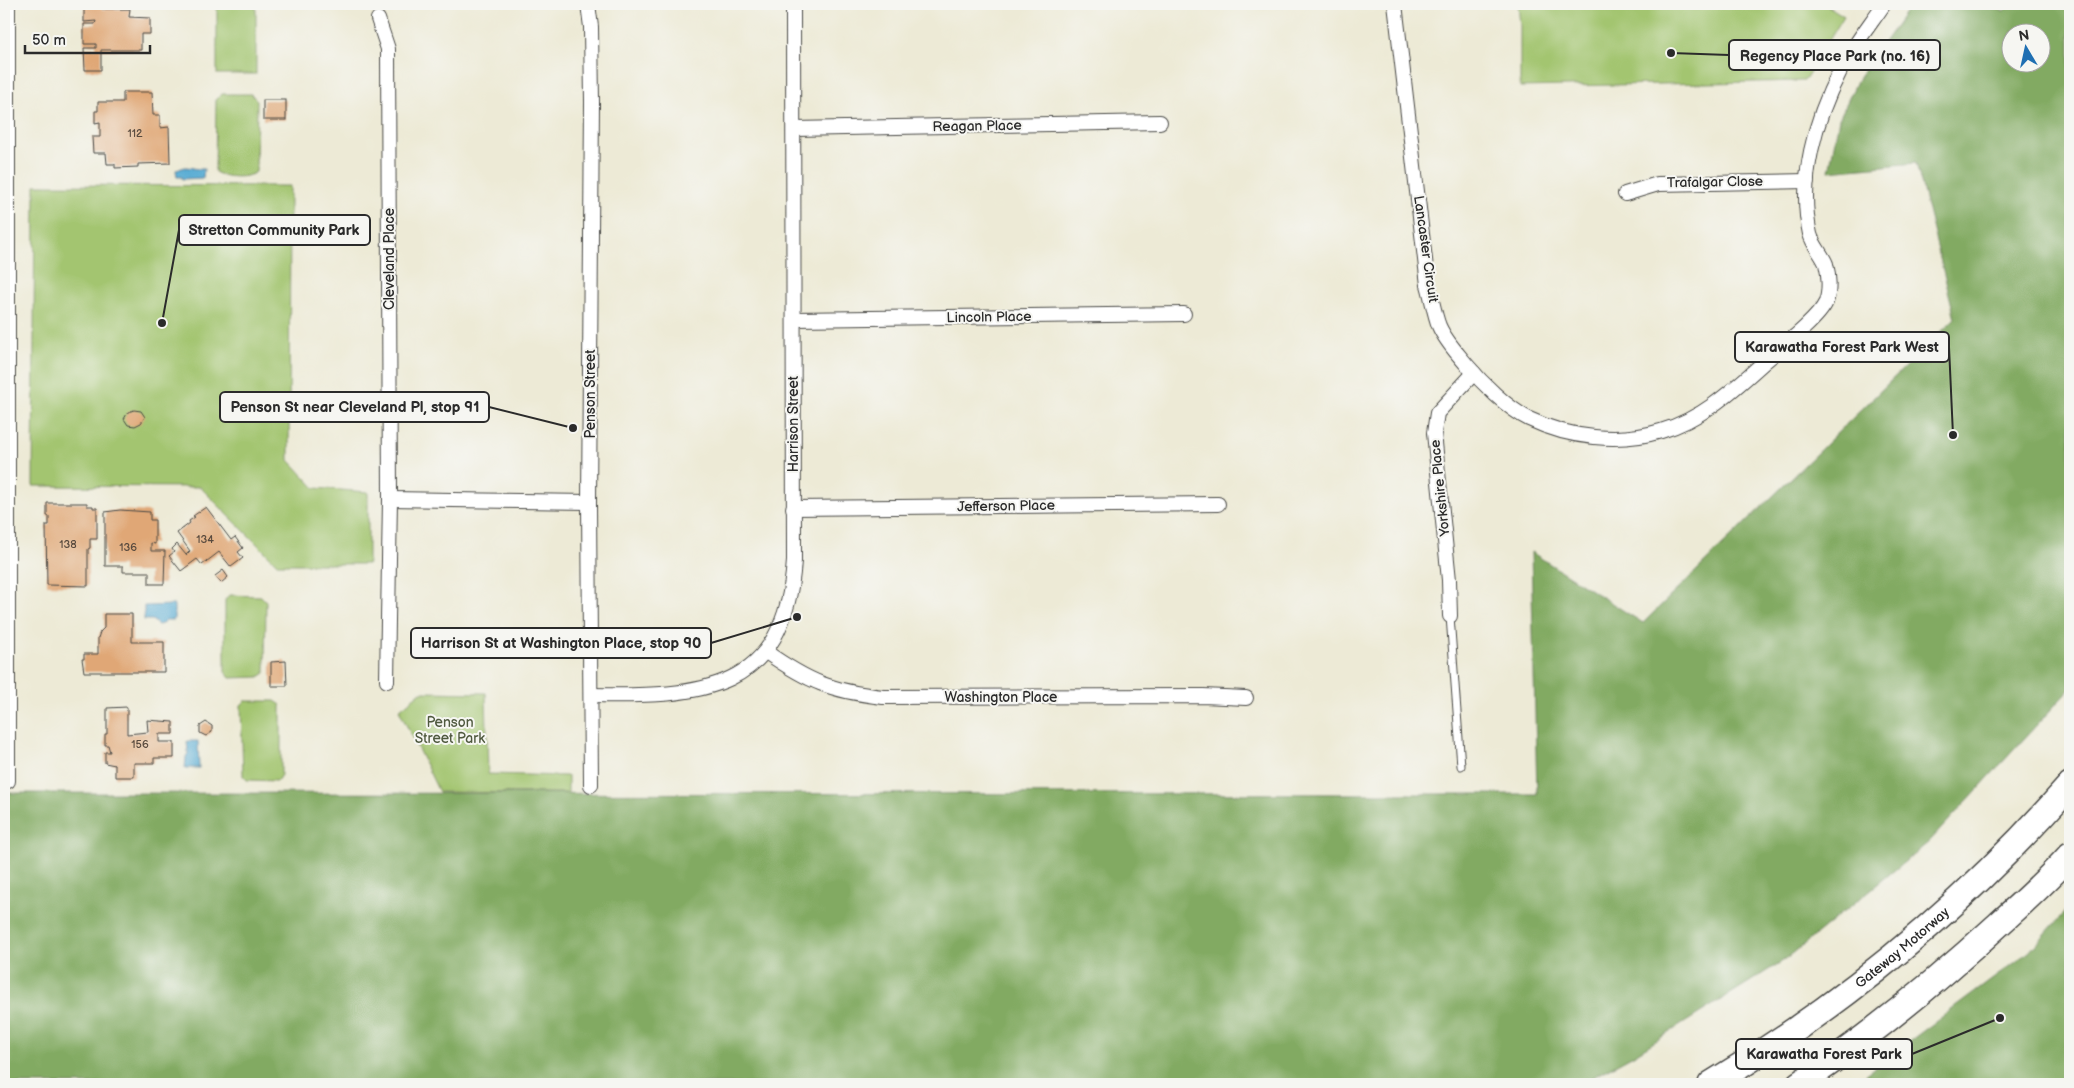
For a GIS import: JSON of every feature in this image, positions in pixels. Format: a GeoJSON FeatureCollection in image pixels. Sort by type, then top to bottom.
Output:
{"type":"FeatureCollection","features":[{"type":"Feature","properties":{"kind":"highway","name":"Gateway Motorway"},"geometry":{"type":"LineString","coordinates":[[1711,1084],[1822,1010],[1902,949],[1981,878],[2041,818],[2070,785]]}},
{"type":"Feature","properties":{"kind":"highway"},"geometry":{"type":"LineString","coordinates":[[1800,1084],[1909,1004],[1980,942],[2050,877],[2070,855]]}},
{"type":"Feature","properties":{"kind":"street"},"geometry":{"type":"LineString","coordinates":[[8,4],[8,782]]}},
{"type":"Feature","properties":{"kind":"street","name":"Penson Street"},"geometry":{"type":"LineString","coordinates":[[588,4],[591,27],[592,92],[589,502],[591,785]]}},
{"type":"Feature","properties":{"kind":"street","name":"Harrison Street"},"geometry":{"type":"LineString","coordinates":[[591,695],[692,692],[720,683],[744,671],[766,652],[782,624],[791,595],[794,561],[793,4]]}},
{"type":"Feature","properties":{"kind":"street","name":"Lancaster Circuit"},"geometry":{"type":"LineString","coordinates":[[1395,4],[1428,285],[1439,326],[1450,345],[1474,373],[1499,397],[1528,418],[1560,430],[1594,438],[1626,437],[1661,431],[1694,418],[1721,400],[1809,322],[1826,303],[1829,285],[1826,264],[1811,237],[1807,210],[1807,181],[1812,148],[1824,104],[1840,70],[1884,4]]}},
{"type":"Feature","properties":{"kind":"street","name":"Cleveland Place"},"geometry":{"type":"LineString","coordinates":[[378,19],[388,49],[390,499],[387,681]]}},
{"type":"Feature","properties":{"kind":"street","name":"Reagan Place"},"geometry":{"type":"LineString","coordinates":[[794,129],[1160,122]]}},
{"type":"Feature","properties":{"kind":"street","name":"Trafalgar Close"},"geometry":{"type":"LineString","coordinates":[[1625,194],[1658,184],[1807,181]]}},
{"type":"Feature","properties":{"kind":"street","name":"Lincoln Place"},"geometry":{"type":"LineString","coordinates":[[794,319],[1184,314]]}},
{"type":"Feature","properties":{"kind":"street","name":"Yorkshire Place"},"geometry":{"type":"LineString","coordinates":[[1450,616],[1449,580],[1434,433],[1437,413],[1474,373]]}},
{"type":"Feature","properties":{"kind":"street"},"geometry":{"type":"LineString","coordinates":[[390,499],[589,502]]}},
{"type":"Feature","properties":{"kind":"street","name":"Jefferson Place"},"geometry":{"type":"LineString","coordinates":[[793,508],[1218,504]]}},
{"type":"Feature","properties":{"kind":"street","name":"Washington Place"},"geometry":{"type":"LineString","coordinates":[[766,652],[812,681],[837,690],[876,696],[1246,698]]}},
{"type":"Feature","properties":{"kind":"lane"},"geometry":{"type":"LineString","coordinates":[[1450,616],[1461,766]]}},
{"type":"Feature","properties":{"kind":"green space"},"geometry":{"type":"Polygon","coordinates":[[[217,4],[256,4],[256,74],[217,74],[217,4]]]}},
{"type":"Feature","properties":{"kind":"green space"},"geometry":{"type":"Polygon","coordinates":[[[1518,4],[1825,4],[1844,16],[1804,81],[1520,87],[1518,4]]]}},
{"type":"Feature","properties":{"kind":"green space"},"geometry":{"type":"Polygon","coordinates":[[[1911,4],[1980,4],[2004,11],[2009,4],[2070,4],[2070,689],[1929,842],[1786,959],[1635,1054],[1580,1084],[4,1084],[4,793],[1537,794],[1531,552],[1643,623],[1955,318],[1916,163],[1829,171],[1839,119],[1858,79],[1911,4]]]}},
{"type":"Feature","properties":{"kind":"green space"},"geometry":{"type":"Polygon","coordinates":[[[222,94],[251,94],[257,100],[256,172],[247,176],[224,176],[215,172],[216,100],[222,94]]]}},
{"type":"Feature","properties":{"kind":"green space"},"geometry":{"type":"Polygon","coordinates":[[[35,185],[290,186],[289,460],[315,488],[368,492],[368,564],[277,564],[200,487],[33,486],[35,185]]]}},
{"type":"Feature","properties":{"kind":"green space"},"geometry":{"type":"Polygon","coordinates":[[[229,595],[261,596],[266,601],[265,673],[259,677],[230,678],[225,672],[225,600],[229,595]]]}},
{"type":"Feature","properties":{"kind":"green space","name":"Penson Street Park"},"geometry":{"type":"Polygon","coordinates":[[[421,692],[486,693],[488,774],[568,776],[568,793],[439,792],[399,710],[421,692]]]}},
{"type":"Feature","properties":{"kind":"green space"},"geometry":{"type":"Polygon","coordinates":[[[245,701],[275,701],[281,705],[281,775],[277,781],[247,780],[243,776],[241,705],[245,701]]]}},
{"type":"Feature","properties":{"kind":"green space"},"geometry":{"type":"Polygon","coordinates":[[[2070,906],[2070,1084],[1852,1084],[2029,952],[2070,906]]]}},
{"type":"Feature","properties":{"kind":"water"},"geometry":{"type":"Polygon","coordinates":[[[185,167],[204,169],[203,178],[182,179],[182,177],[177,177],[176,170],[185,167]]]}},
{"type":"Feature","properties":{"kind":"water"},"geometry":{"type":"Polygon","coordinates":[[[174,605],[174,620],[165,620],[162,624],[158,625],[152,620],[144,620],[144,606],[174,605]]]}},
{"type":"Feature","properties":{"kind":"water"},"geometry":{"type":"Polygon","coordinates":[[[187,741],[198,741],[199,768],[185,768],[188,753],[187,741]]]}},
{"type":"Feature","properties":{"kind":"building"},"geometry":{"type":"Polygon","coordinates":[[[84,4],[102,4],[102,9],[130,9],[129,17],[150,18],[150,34],[141,34],[141,50],[101,50],[101,70],[85,70],[84,48],[96,48],[96,44],[84,44],[84,24],[95,24],[96,21],[84,22],[84,4]]]}},
{"type":"Feature","properties":{"kind":"building"},"geometry":{"type":"Polygon","coordinates":[[[123,92],[152,92],[153,115],[160,115],[160,128],[169,127],[170,163],[138,164],[138,167],[115,168],[115,164],[107,164],[106,153],[93,153],[92,137],[100,137],[100,122],[95,123],[95,111],[98,111],[98,102],[123,102],[123,92]]]}},
{"type":"Feature","properties":{"kind":"building"},"geometry":{"type":"Polygon","coordinates":[[[263,100],[286,100],[286,120],[263,120],[263,100]]]}},
{"type":"Feature","properties":{"kind":"building"},"geometry":{"type":"Polygon","coordinates":[[[134,410],[141,411],[145,417],[141,423],[135,426],[128,425],[124,419],[128,412],[134,410]]]}},
{"type":"Feature","properties":{"kind":"building"},"geometry":{"type":"Polygon","coordinates":[[[47,503],[87,503],[87,506],[97,508],[97,539],[90,539],[90,548],[88,549],[88,586],[47,585],[46,525],[49,525],[49,516],[47,516],[47,503]]]}},
{"type":"Feature","properties":{"kind":"building"},"geometry":{"type":"Polygon","coordinates":[[[206,507],[231,540],[235,537],[243,548],[238,552],[243,558],[231,567],[219,552],[202,565],[197,559],[181,571],[169,556],[174,552],[172,549],[177,544],[186,555],[190,551],[177,533],[190,523],[189,521],[195,517],[193,516],[206,507]]]}},
{"type":"Feature","properties":{"kind":"building"},"geometry":{"type":"Polygon","coordinates":[[[120,510],[150,512],[150,520],[155,520],[155,544],[151,543],[151,551],[165,551],[164,584],[149,584],[149,572],[123,572],[123,566],[105,566],[105,512],[120,510]]]}},
{"type":"Feature","properties":{"kind":"building"},"geometry":{"type":"Polygon","coordinates":[[[223,570],[228,577],[221,583],[215,576],[223,570]]]}},
{"type":"Feature","properties":{"kind":"building"},"geometry":{"type":"Polygon","coordinates":[[[104,614],[132,614],[132,642],[164,642],[164,672],[84,672],[82,659],[84,659],[84,654],[98,654],[98,638],[104,628],[104,614]]]}},
{"type":"Feature","properties":{"kind":"building"},"geometry":{"type":"Polygon","coordinates":[[[286,661],[287,686],[271,686],[271,662],[286,661]]]}},
{"type":"Feature","properties":{"kind":"building"},"geometry":{"type":"Polygon","coordinates":[[[127,707],[127,734],[148,732],[147,720],[173,722],[173,734],[159,734],[159,742],[174,742],[174,758],[154,758],[154,763],[134,763],[134,777],[115,777],[115,765],[105,763],[105,752],[110,752],[108,745],[105,745],[107,708],[127,707]]]}},
{"type":"Feature","properties":{"kind":"building"},"geometry":{"type":"Polygon","coordinates":[[[206,722],[212,726],[212,732],[206,736],[200,733],[200,726],[206,722]]]}},
{"type":"Feature","properties":{"kind":"place","name":"Regency Place Park (no. 16)"},"geometry":{"type":"Point","coordinates":[1671,53]}},
{"type":"Feature","properties":{"kind":"place","name":"Stretton Community Park"},"geometry":{"type":"Point","coordinates":[162,323]}},
{"type":"Feature","properties":{"kind":"place","name":"Penson St near Cleveland Pl, stop 91"},"geometry":{"type":"Point","coordinates":[573,428]}},
{"type":"Feature","properties":{"kind":"place","name":"Karawatha Forest Park West"},"geometry":{"type":"Point","coordinates":[1953,435]}},
{"type":"Feature","properties":{"kind":"place","name":"Harrison St at Washington Place, stop 90"},"geometry":{"type":"Point","coordinates":[797,617]}},
{"type":"Feature","properties":{"kind":"place","name":"Karawatha Forest Park"},"geometry":{"type":"Point","coordinates":[2000,1018]}}]}
